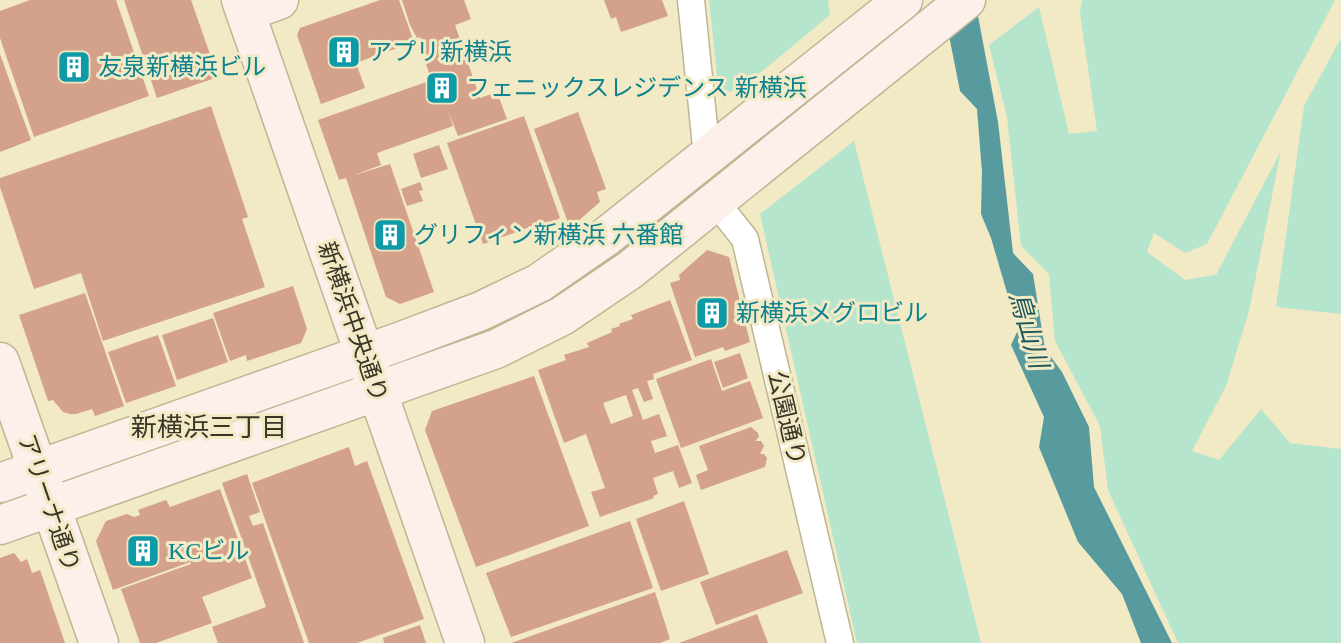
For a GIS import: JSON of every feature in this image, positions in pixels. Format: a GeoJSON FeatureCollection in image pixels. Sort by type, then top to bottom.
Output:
{"type":"FeatureCollection","features":[{"type":"Feature","properties":{"kind":"street"},"geometry":{"type":"LineString","coordinates":[[691,0],[707,156]]}},
{"type":"Feature","properties":{"kind":"street"},"geometry":{"type":"LineString","coordinates":[[0,483],[481,311],[539,283],[607,236],[903,0]]}},
{"type":"Feature","properties":{"kind":"street"},"geometry":{"type":"LineString","coordinates":[[0,525],[496,349],[562,316],[630,270],[966,0]]}},
{"type":"Feature","properties":{"kind":"street","name":"新横浜中央通り"},"geometry":{"type":"LineString","coordinates":[[255,4],[364,354],[465,643]]}},
{"type":"Feature","properties":{"kind":"street","name":"公園通り"},"geometry":{"type":"LineString","coordinates":[[715,201],[745,239],[840,643]]}},
{"type":"Feature","properties":{"kind":"street","name":"アリーナ通り"},"geometry":{"type":"LineString","coordinates":[[0,362],[99,643]]}},
{"type":"Feature","properties":{"kind":"green space"},"geometry":{"type":"Polygon","coordinates":[[[709,0],[828,0],[830,15],[738,91],[729,91],[718,84],[709,0]]]}},
{"type":"Feature","properties":{"kind":"green space"},"geometry":{"type":"Polygon","coordinates":[[[1082,0],[1335,0],[1207,244],[1185,253],[1154,233],[1147,252],[1185,280],[1216,275],[1281,151],[1249,311],[1226,386],[1192,451],[1219,460],[1261,409],[1290,443],[1341,449],[1341,643],[1178,643],[1108,490],[1100,426],[1055,341],[1049,274],[1021,246],[1007,117],[989,45],[1039,7],[1069,134],[1097,131],[1080,13],[1082,0]]]}},
{"type":"Feature","properties":{"kind":"green space"},"geometry":{"type":"Polygon","coordinates":[[[1341,38],[1341,314],[1276,307],[1304,106],[1341,38]]]}},
{"type":"Feature","properties":{"kind":"green space"},"geometry":{"type":"Polygon","coordinates":[[[854,141],[981,643],[857,643],[760,214],[854,141]]]}},
{"type":"Feature","properties":{"kind":"water","name":"鳥山川"},"geometry":{"type":"Polygon","coordinates":[[[942,0],[975,0],[998,122],[1013,253],[1033,274],[1045,349],[1062,372],[1089,427],[1094,487],[1172,643],[1141,643],[1122,594],[1078,542],[1039,447],[1044,417],[1011,345],[1018,330],[991,238],[981,214],[982,172],[977,109],[960,91],[942,0]]]}},
{"type":"Feature","properties":{"kind":"building","name":"友泉新横浜ビル"},"geometry":{"type":"Polygon","coordinates":[[[30,0],[116,0],[149,96],[34,137],[0,38],[0,11],[30,0]]]}},
{"type":"Feature","properties":{"kind":"building"},"geometry":{"type":"Polygon","coordinates":[[[124,0],[191,0],[218,77],[157,98],[124,0]]]}},
{"type":"Feature","properties":{"kind":"building","name":"アプリ新横浜"},"geometry":{"type":"Polygon","coordinates":[[[380,0],[399,0],[414,42],[356,63],[365,88],[321,104],[297,35],[300,28],[380,0]]]}},
{"type":"Feature","properties":{"kind":"building"},"geometry":{"type":"Polygon","coordinates":[[[402,0],[464,0],[471,19],[455,25],[480,98],[497,92],[507,119],[458,136],[448,111],[453,126],[377,153],[381,165],[352,176],[390,164],[434,292],[400,304],[386,297],[346,178],[339,180],[318,120],[435,79],[431,79],[426,64],[429,62],[420,37],[417,38],[410,25],[402,0]]]}},
{"type":"Feature","properties":{"kind":"building"},"geometry":{"type":"Polygon","coordinates":[[[604,0],[662,0],[668,16],[621,32],[616,17],[611,19],[604,0]]]}},
{"type":"Feature","properties":{"kind":"building"},"geometry":{"type":"Polygon","coordinates":[[[0,54],[31,140],[0,152],[0,54]]]}},
{"type":"Feature","properties":{"kind":"building"},"geometry":{"type":"Polygon","coordinates":[[[211,106],[248,217],[242,219],[265,287],[103,341],[81,273],[34,289],[0,187],[0,178],[211,106]]]}},
{"type":"Feature","properties":{"kind":"building"},"geometry":{"type":"Polygon","coordinates":[[[578,112],[606,189],[597,192],[600,202],[570,228],[534,129],[578,112]]]}},
{"type":"Feature","properties":{"kind":"building"},"geometry":{"type":"Polygon","coordinates":[[[524,116],[560,218],[538,230],[536,225],[483,244],[447,143],[524,116]]]}},
{"type":"Feature","properties":{"kind":"building"},"geometry":{"type":"Polygon","coordinates":[[[439,145],[448,169],[421,178],[413,154],[439,145]]]}},
{"type":"Feature","properties":{"kind":"building"},"geometry":{"type":"Polygon","coordinates":[[[420,182],[423,190],[419,191],[423,201],[407,206],[401,189],[420,182]]]}},
{"type":"Feature","properties":{"kind":"building","name":"新横浜メグロビル"},"geometry":{"type":"Polygon","coordinates":[[[707,250],[729,257],[750,342],[725,351],[723,347],[695,357],[670,283],[680,280],[679,275],[707,250]]]}},
{"type":"Feature","properties":{"kind":"building"},"geometry":{"type":"Polygon","coordinates":[[[293,286],[307,329],[301,343],[247,361],[246,355],[230,361],[213,313],[293,286]]]}},
{"type":"Feature","properties":{"kind":"building"},"geometry":{"type":"Polygon","coordinates":[[[85,293],[124,406],[95,416],[92,409],[76,414],[63,412],[53,400],[48,401],[19,315],[85,293]]]}},
{"type":"Feature","properties":{"kind":"building"},"geometry":{"type":"Polygon","coordinates":[[[670,300],[692,360],[653,374],[654,379],[647,381],[653,399],[644,402],[638,388],[632,390],[643,420],[659,414],[667,436],[651,441],[655,453],[678,445],[692,483],[679,488],[673,471],[653,478],[658,494],[653,496],[654,498],[600,517],[591,492],[605,488],[586,434],[564,443],[538,370],[566,360],[564,355],[589,347],[587,343],[633,319],[631,315],[670,300]],[[626,395],[603,403],[611,424],[633,416],[626,395]]]}},
{"type":"Feature","properties":{"kind":"building"},"geometry":{"type":"Polygon","coordinates":[[[213,318],[228,362],[177,380],[162,335],[213,318]]]}},
{"type":"Feature","properties":{"kind":"building"},"geometry":{"type":"Polygon","coordinates":[[[158,335],[176,386],[126,403],[108,352],[158,335]]]}},
{"type":"Feature","properties":{"kind":"building"},"geometry":{"type":"Polygon","coordinates":[[[740,353],[748,378],[723,388],[714,362],[740,353]]]}},
{"type":"Feature","properties":{"kind":"building"},"geometry":{"type":"Polygon","coordinates":[[[711,359],[722,391],[750,381],[763,418],[681,448],[656,379],[711,359]]]}},
{"type":"Feature","properties":{"kind":"building"},"geometry":{"type":"Polygon","coordinates":[[[534,376],[589,526],[476,567],[425,430],[432,411],[534,376]]]}},
{"type":"Feature","properties":{"kind":"building"},"geometry":{"type":"Polygon","coordinates":[[[751,427],[758,433],[759,437],[755,441],[761,441],[764,446],[760,454],[767,458],[765,467],[701,490],[696,475],[708,470],[699,446],[751,427]]]}},
{"type":"Feature","properties":{"kind":"building"},"geometry":{"type":"Polygon","coordinates":[[[349,447],[355,466],[367,461],[424,619],[357,643],[309,643],[252,483],[349,447]]]}},
{"type":"Feature","properties":{"kind":"building"},"geometry":{"type":"Polygon","coordinates":[[[247,474],[260,512],[249,516],[253,526],[263,523],[304,643],[218,643],[212,627],[266,607],[222,483],[247,474]]]}},
{"type":"Feature","properties":{"kind":"building"},"geometry":{"type":"Polygon","coordinates":[[[220,489],[252,578],[202,597],[212,623],[156,643],[140,643],[121,589],[191,564],[190,562],[113,590],[96,541],[106,521],[127,514],[134,517],[140,515],[138,510],[166,500],[170,507],[220,489]]]}},
{"type":"Feature","properties":{"kind":"building"},"geometry":{"type":"Polygon","coordinates":[[[684,501],[709,574],[661,591],[636,519],[684,501]]]}},
{"type":"Feature","properties":{"kind":"building"},"geometry":{"type":"Polygon","coordinates":[[[630,521],[653,588],[511,637],[486,573],[630,521]]]}},
{"type":"Feature","properties":{"kind":"building"},"geometry":{"type":"Polygon","coordinates":[[[787,550],[803,593],[716,625],[700,582],[787,550]]]}},
{"type":"Feature","properties":{"kind":"building"},"geometry":{"type":"Polygon","coordinates":[[[14,553],[21,562],[27,559],[32,573],[40,570],[65,643],[0,643],[0,558],[14,553]]]}},
{"type":"Feature","properties":{"kind":"building"},"geometry":{"type":"Polygon","coordinates":[[[655,592],[670,639],[660,643],[511,643],[655,592]]]}},
{"type":"Feature","properties":{"kind":"building"},"geometry":{"type":"Polygon","coordinates":[[[757,614],[768,643],[679,643],[757,614]]]}},
{"type":"Feature","properties":{"kind":"building"},"geometry":{"type":"Polygon","coordinates":[[[420,625],[426,643],[384,643],[383,638],[420,625]]]}},
{"type":"Feature","properties":{"kind":"place","name":"アプリ新横浜"},"geometry":{"type":"Point","coordinates":[344,52]}},
{"type":"Feature","properties":{"kind":"place","name":"友泉新横浜ビル"},"geometry":{"type":"Point","coordinates":[74,67]}},
{"type":"Feature","properties":{"kind":"place","name":"フェニックスレジデンス 新横浜"},"geometry":{"type":"Point","coordinates":[442,88]}},
{"type":"Feature","properties":{"kind":"place","name":"グリフィン新横浜 六番館"},"geometry":{"type":"Point","coordinates":[390,235]}},
{"type":"Feature","properties":{"kind":"place","name":"新横浜メグロビル"},"geometry":{"type":"Point","coordinates":[712,313]}},
{"type":"Feature","properties":{"kind":"place","name":"KCビル"},"geometry":{"type":"Point","coordinates":[143,551]}},
{"type":"Feature","properties":{"kind":"district","name":"新横浜三丁目"},"geometry":{"type":"Point","coordinates":[209,427]}}]}
